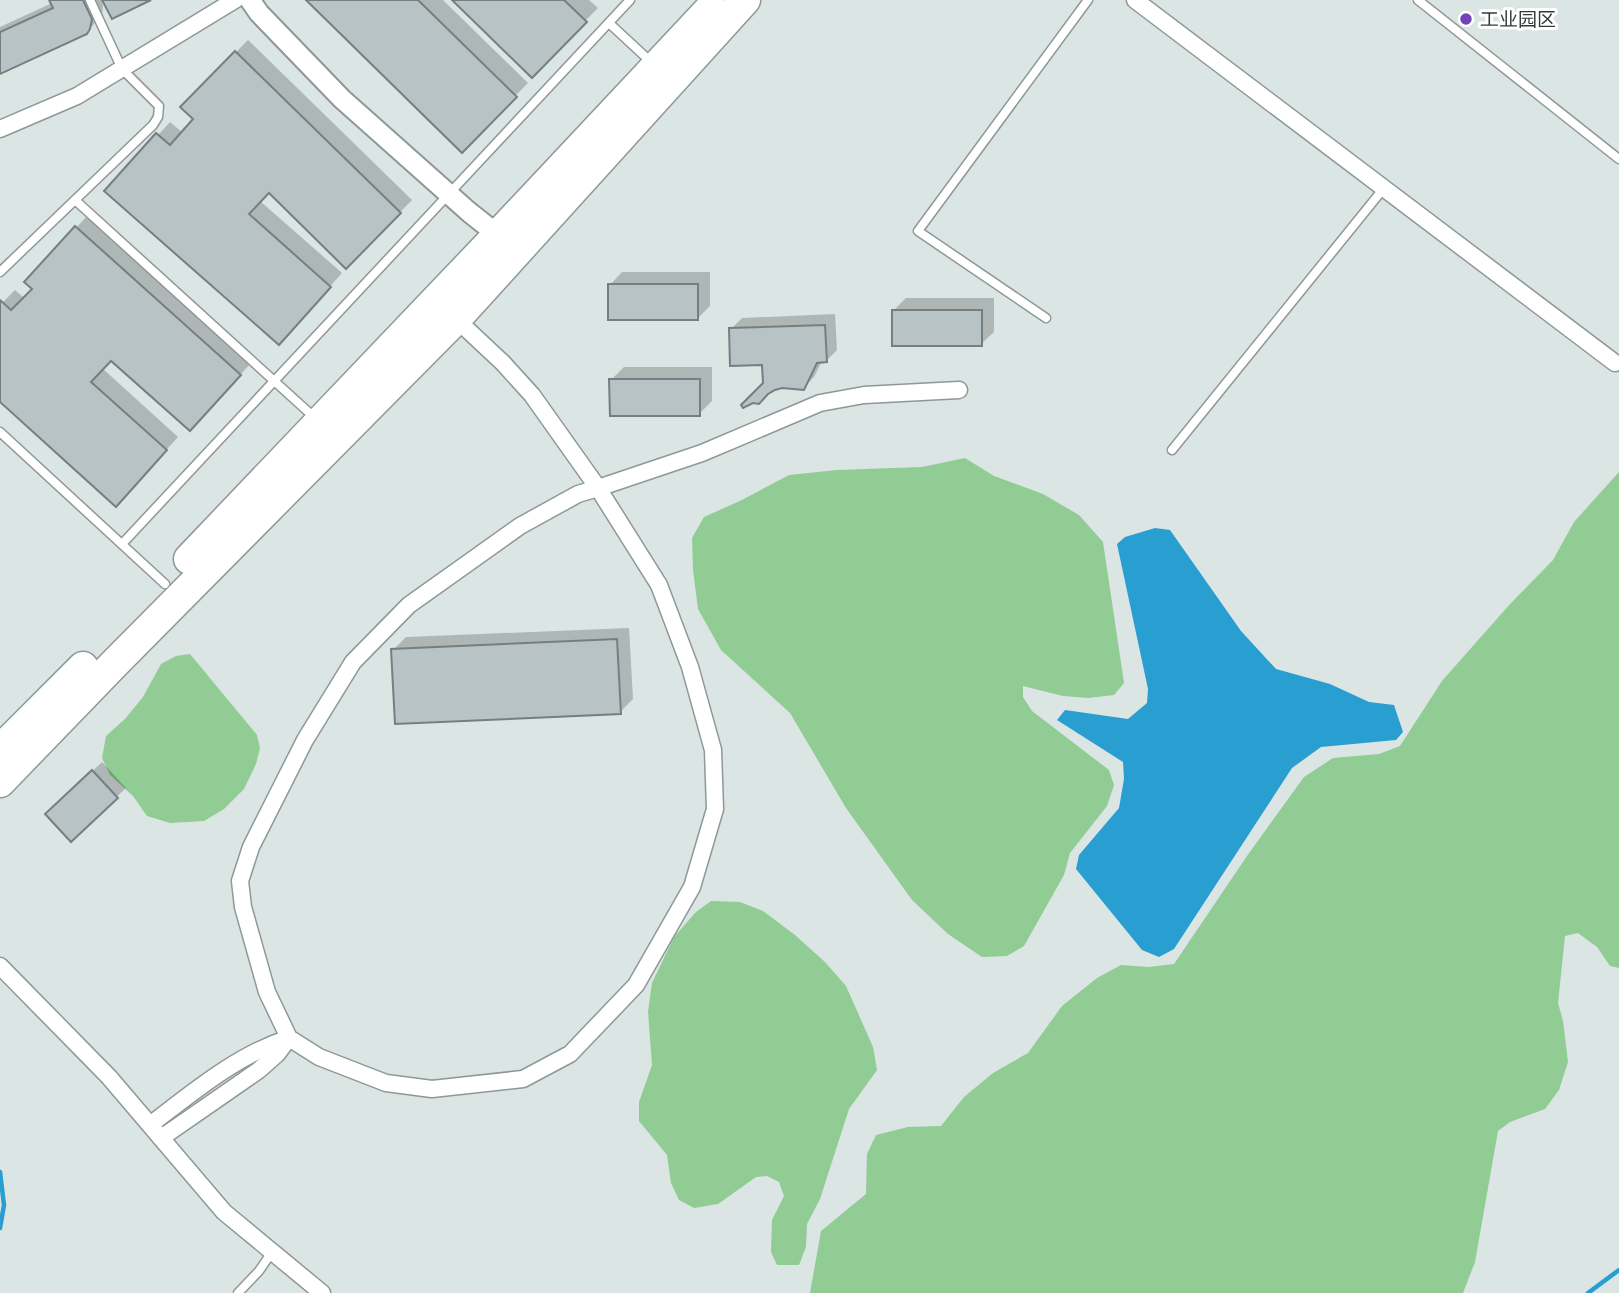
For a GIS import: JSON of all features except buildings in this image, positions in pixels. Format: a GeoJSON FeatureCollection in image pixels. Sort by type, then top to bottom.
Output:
{"type":"FeatureCollection","features":[{"type":"Feature","properties":{"kind":"highway"},"geometry":{"type":"LineString","coordinates":[[0,750],[165,584],[718,0]]}},
{"type":"Feature","properties":{"kind":"highway"},"geometry":{"type":"LineString","coordinates":[[0,782],[124,653],[456,319],[745,0]]}},
{"type":"Feature","properties":{"kind":"street"},"geometry":{"type":"LineString","coordinates":[[0,129],[77,96],[235,0]]}},
{"type":"Feature","properties":{"kind":"street"},"geometry":{"type":"LineString","coordinates":[[250,0],[342,99],[498,235]]}},
{"type":"Feature","properties":{"kind":"street"},"geometry":{"type":"LineString","coordinates":[[1135,0],[1615,363]]}},
{"type":"Feature","properties":{"kind":"street"},"geometry":{"type":"LineString","coordinates":[[456,319],[503,363],[532,396],[598,488],[659,585],[690,667],[713,750],[715,809],[692,887],[636,985],[570,1054],[523,1079],[432,1089],[386,1083],[319,1057],[289,1038],[267,992],[243,906],[240,881],[251,847],[305,740],[353,662],[409,605],[520,526],[578,494],[598,488],[702,453],[820,403],[863,395],[959,390]]}},
{"type":"Feature","properties":{"kind":"street"},"geometry":{"type":"LineString","coordinates":[[0,966],[109,1077],[224,1212],[322,1293]]}},
{"type":"Feature","properties":{"kind":"street"},"geometry":{"type":"LineString","coordinates":[[150,1125],[236,1063],[263,1047],[289,1038]]}},
{"type":"Feature","properties":{"kind":"street"},"geometry":{"type":"LineString","coordinates":[[161,1138],[259,1070],[277,1054],[289,1038]]}},
{"type":"Feature","properties":{"kind":"lane"},"geometry":{"type":"LineString","coordinates":[[0,272],[153,125],[158,117],[159,106],[122,69],[90,0]]}},
{"type":"Feature","properties":{"kind":"lane"},"geometry":{"type":"LineString","coordinates":[[122,544],[630,0]]}},
{"type":"Feature","properties":{"kind":"lane"},"geometry":{"type":"LineString","coordinates":[[1046,318],[918,231],[1088,0]]}},
{"type":"Feature","properties":{"kind":"lane"},"geometry":{"type":"LineString","coordinates":[[1418,0],[1619,159]]}},
{"type":"Feature","properties":{"kind":"lane"},"geometry":{"type":"LineString","coordinates":[[609,23],[656,67]]}},
{"type":"Feature","properties":{"kind":"lane"},"geometry":{"type":"LineString","coordinates":[[1171,450],[1384,188]]}},
{"type":"Feature","properties":{"kind":"lane"},"geometry":{"type":"LineString","coordinates":[[75,200],[320,422]]}},
{"type":"Feature","properties":{"kind":"lane"},"geometry":{"type":"LineString","coordinates":[[0,432],[165,584]]}},
{"type":"Feature","properties":{"kind":"lane"},"geometry":{"type":"LineString","coordinates":[[252,1293],[241,1290],[272,1252]]}},
{"type":"Feature","properties":{"kind":"green space"},"geometry":{"type":"Polygon","coordinates":[[[965,458],[994,476],[1043,494],[1079,515],[1103,542],[1124,683],[1114,695],[1088,698],[1063,696],[1023,686],[1023,697],[1032,711],[1109,770],[1114,785],[1107,806],[1070,853],[1064,875],[1024,946],[1007,956],[982,957],[948,934],[912,900],[846,808],[790,713],[721,650],[698,609],[693,570],[692,538],[704,517],[789,475],[837,470],[922,467],[965,458]]]}},
{"type":"Feature","properties":{"kind":"green space"},"geometry":{"type":"Polygon","coordinates":[[[1619,472],[1619,968],[1610,966],[1597,947],[1578,933],[1565,936],[1558,1003],[1568,1062],[1559,1090],[1545,1109],[1510,1122],[1498,1131],[1475,1262],[1463,1293],[810,1293],[821,1231],[866,1194],[867,1154],[876,1135],[908,1127],[941,1126],[964,1097],[993,1073],[1028,1053],[1062,1006],[1097,978],[1121,965],[1149,967],[1174,964],[1304,777],[1333,758],[1379,754],[1400,746],[1442,681],[1553,560],[1574,522],[1619,472]]]}},
{"type":"Feature","properties":{"kind":"green space"},"geometry":{"type":"Polygon","coordinates":[[[190,654],[257,735],[260,748],[244,789],[224,809],[204,821],[170,823],[147,816],[133,796],[110,775],[102,758],[106,736],[143,697],[161,664],[176,656],[190,654]]]}},
{"type":"Feature","properties":{"kind":"green space"},"geometry":{"type":"Polygon","coordinates":[[[711,901],[740,902],[763,911],[825,962],[846,986],[873,1047],[877,1070],[849,1109],[820,1199],[807,1224],[806,1247],[799,1265],[777,1265],[771,1252],[772,1220],[784,1196],[779,1182],[767,1176],[756,1177],[718,1204],[694,1208],[679,1200],[671,1183],[667,1155],[639,1121],[639,1102],[652,1065],[648,1012],[652,983],[674,937],[696,912],[711,901]]]}},
{"type":"Feature","properties":{"kind":"water"},"geometry":{"type":"Polygon","coordinates":[[[1155,528],[1170,530],[1241,631],[1276,669],[1330,684],[1369,702],[1394,705],[1403,732],[1396,740],[1321,747],[1292,768],[1174,949],[1159,957],[1142,950],[1076,869],[1079,855],[1119,808],[1124,779],[1123,762],[1057,720],[1065,710],[1128,719],[1147,703],[1148,689],[1117,544],[1125,537],[1155,528]]]}},
{"type":"Feature","properties":{"kind":"waterway"},"geometry":{"type":"LineString","coordinates":[[0,1172],[4,1205],[0,1228]]}},
{"type":"Feature","properties":{"kind":"waterway"},"geometry":{"type":"LineString","coordinates":[[1588,1293],[1619,1270]]}},
{"type":"Feature","properties":{"kind":"place","name":"工业园区"},"geometry":{"type":"Point","coordinates":[1466,19]}}]}
